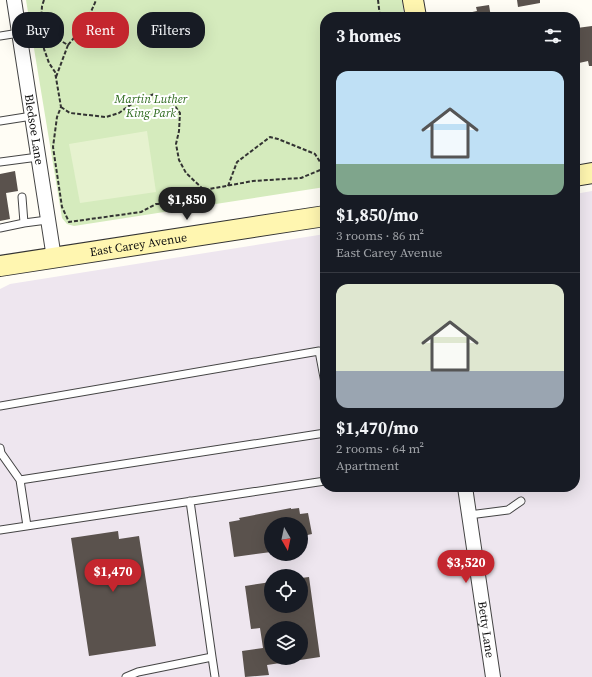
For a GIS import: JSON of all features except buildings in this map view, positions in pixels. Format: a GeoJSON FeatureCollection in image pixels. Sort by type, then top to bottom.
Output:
{"type":"FeatureCollection","features":[{"type":"Feature","properties":{"kind":"main road"},"geometry":{"type":"LineString","coordinates":[[413,0],[415,12]]}},
{"type":"Feature","properties":{"kind":"main road","name":"East Carey Avenue"},"geometry":{"type":"LineString","coordinates":[[0,266],[320,217]]}},
{"type":"Feature","properties":{"kind":"street","name":"Bledsoe Lane"},"geometry":{"type":"LineString","coordinates":[[14,0],[16,12]]}},
{"type":"Feature","properties":{"kind":"street","name":"Bledsoe Lane"},"geometry":{"type":"LineString","coordinates":[[21,48],[54,258]]}},
{"type":"Feature","properties":{"kind":"street","name":"Betty Lane"},"geometry":{"type":"LineString","coordinates":[[466,492],[493,677]]}},
{"type":"Feature","properties":{"kind":"lane"},"geometry":{"type":"LineString","coordinates":[[0,36],[12,34]]}},
{"type":"Feature","properties":{"kind":"lane"},"geometry":{"type":"LineString","coordinates":[[0,121],[32,116]]}},
{"type":"Feature","properties":{"kind":"lane"},"geometry":{"type":"LineString","coordinates":[[0,162],[38,157]]}},
{"type":"Feature","properties":{"kind":"lane"},"geometry":{"type":"LineString","coordinates":[[22,196],[24,223]]}},
{"type":"Feature","properties":{"kind":"lane"},"geometry":{"type":"LineString","coordinates":[[0,228],[48,220]]}},
{"type":"Feature","properties":{"kind":"lane"},"geometry":{"type":"LineString","coordinates":[[0,406],[319,351],[320,356]]}},
{"type":"Feature","properties":{"kind":"lane"},"geometry":{"type":"LineString","coordinates":[[20,480],[320,434]]}},
{"type":"Feature","properties":{"kind":"lane"},"geometry":{"type":"LineString","coordinates":[[0,448],[1,453],[20,480],[27,526]]}},
{"type":"Feature","properties":{"kind":"lane"},"geometry":{"type":"LineString","coordinates":[[0,530],[320,482]]}},
{"type":"Feature","properties":{"kind":"lane"},"geometry":{"type":"LineString","coordinates":[[190,501],[215,677]]}},
{"type":"Feature","properties":{"kind":"lane"},"geometry":{"type":"LineString","coordinates":[[469,515],[508,510],[522,501]]}},
{"type":"Feature","properties":{"kind":"lane"},"geometry":{"type":"LineString","coordinates":[[126,677],[138,672],[212,657]]}},
{"type":"Feature","properties":{"kind":"path"},"geometry":{"type":"LineString","coordinates":[[42,12],[44,0]]}},
{"type":"Feature","properties":{"kind":"path"},"geometry":{"type":"LineString","coordinates":[[56,78],[68,45],[81,30],[89,17],[96,0]]}},
{"type":"Feature","properties":{"kind":"path"},"geometry":{"type":"LineString","coordinates":[[378,0],[379,12]]}},
{"type":"Feature","properties":{"kind":"path"},"geometry":{"type":"LineString","coordinates":[[64,43],[68,45]]}},
{"type":"Feature","properties":{"kind":"path"},"geometry":{"type":"LineString","coordinates":[[44,48],[56,78],[61,107],[57,117],[53,147],[62,207],[69,222],[141,212],[156,204],[183,204],[195,200],[204,190],[253,181],[301,178],[320,170]]}},
{"type":"Feature","properties":{"kind":"path"},"geometry":{"type":"LineString","coordinates":[[61,107],[70,112],[106,117],[119,113],[133,103],[154,94],[172,102],[180,113],[180,131],[176,144],[179,160],[186,173],[204,190]]}},
{"type":"Feature","properties":{"kind":"path"},"geometry":{"type":"LineString","coordinates":[[228,186],[237,162],[270,137],[315,154],[320,161]]}},
{"type":"Feature","properties":{"kind":"shaded area"},"geometry":{"type":"Polygon","coordinates":[[[592,191],[592,677],[0,677],[0,289],[10,284],[320,235],[320,492],[580,492],[580,193],[592,191]]]}},
{"type":"Feature","properties":{"kind":"green space","name":"Martin Luther King Park"},"geometry":{"type":"Polygon","coordinates":[[[26,0],[402,0],[403,12],[320,12],[320,188],[74,226],[67,224],[62,218],[34,48],[64,48],[64,12],[28,12],[26,0]]]}},
{"type":"Feature","properties":{"kind":"green space"},"geometry":{"type":"Polygon","coordinates":[[[147,131],[156,192],[80,203],[69,144],[147,131]]]}}]}
